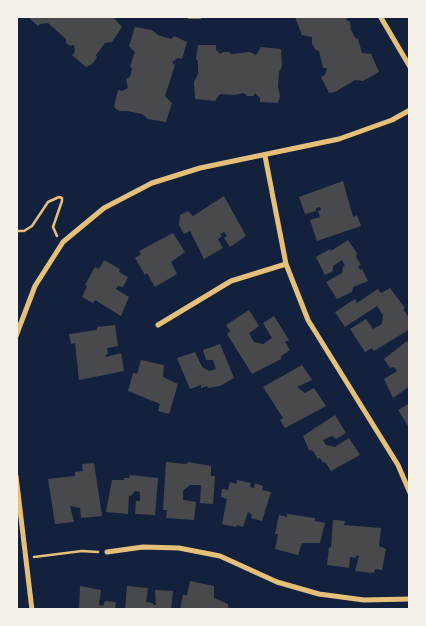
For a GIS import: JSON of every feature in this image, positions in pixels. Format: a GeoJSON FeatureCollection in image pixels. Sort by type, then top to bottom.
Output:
{"type":"FeatureCollection","features":[{"type":"Feature","properties":{"kind":"street"},"geometry":{"type":"LineString","coordinates":[[189,16],[200,16]]}},
{"type":"Feature","properties":{"kind":"street"},"geometry":{"type":"LineString","coordinates":[[380,16],[410,67]]}},
{"type":"Feature","properties":{"kind":"street"},"geometry":{"type":"LineString","coordinates":[[16,336],[35,286],[63,242],[104,208],[152,183],[200,168],[265,156],[339,139],[392,120],[410,110]]}},
{"type":"Feature","properties":{"kind":"street"},"geometry":{"type":"LineString","coordinates":[[265,156],[286,264],[308,320],[398,465],[410,493]]}},
{"type":"Feature","properties":{"kind":"street"},"geometry":{"type":"LineString","coordinates":[[158,325],[231,281],[286,264]]}},
{"type":"Feature","properties":{"kind":"street"},"geometry":{"type":"LineString","coordinates":[[16,476],[32,610]]}},
{"type":"Feature","properties":{"kind":"street"},"geometry":{"type":"LineString","coordinates":[[107,552],[142,547],[179,548],[220,556],[277,582],[319,594],[364,600],[410,599]]}},
{"type":"Feature","properties":{"kind":"path"},"geometry":{"type":"LineString","coordinates":[[16,231],[24,231],[32,226],[48,202],[59,197],[62,198],[62,201],[53,226],[54,233],[63,242]]}},
{"type":"Feature","properties":{"kind":"path"},"geometry":{"type":"LineString","coordinates":[[27,558],[82,551],[107,552]]}},
{"type":"Feature","properties":{"kind":"building"},"geometry":{"type":"Polygon","coordinates":[[[27,16],[112,16],[122,27],[112,42],[105,43],[96,55],[97,58],[86,67],[72,55],[75,52],[74,45],[70,46],[66,43],[66,39],[48,23],[38,26],[27,16]]]}},
{"type":"Feature","properties":{"kind":"building"},"geometry":{"type":"Polygon","coordinates":[[[348,16],[346,20],[350,22],[351,30],[355,38],[358,39],[362,53],[371,54],[379,72],[363,81],[355,80],[335,92],[329,93],[321,77],[325,75],[327,68],[323,68],[319,51],[312,44],[312,37],[302,35],[295,17],[348,16]]]}},
{"type":"Feature","properties":{"kind":"building"},"geometry":{"type":"Polygon","coordinates":[[[135,27],[152,30],[158,35],[171,39],[174,36],[187,42],[182,59],[178,58],[172,62],[175,65],[165,96],[172,103],[166,122],[148,119],[142,114],[119,111],[114,107],[118,90],[122,91],[128,88],[126,79],[130,77],[132,69],[130,66],[135,52],[129,46],[135,27]]]}},
{"type":"Feature","properties":{"kind":"building"},"geometry":{"type":"Polygon","coordinates":[[[198,45],[216,45],[216,50],[220,54],[223,52],[231,54],[250,52],[256,55],[261,47],[281,49],[282,66],[279,72],[278,87],[280,96],[278,103],[260,102],[260,98],[255,93],[253,96],[247,96],[244,93],[234,95],[220,94],[215,101],[195,99],[194,82],[198,74],[198,61],[196,59],[198,45]]]}},
{"type":"Feature","properties":{"kind":"building"},"geometry":{"type":"Polygon","coordinates":[[[343,181],[353,217],[357,215],[361,226],[317,241],[310,220],[320,217],[318,211],[321,210],[320,207],[316,208],[316,211],[305,214],[299,197],[343,181]]]}},
{"type":"Feature","properties":{"kind":"building"},"geometry":{"type":"Polygon","coordinates":[[[224,196],[246,236],[230,247],[224,238],[227,236],[224,232],[220,234],[222,236],[218,239],[223,248],[204,259],[190,231],[184,234],[179,225],[180,215],[188,211],[193,216],[224,196]]]}},
{"type":"Feature","properties":{"kind":"building"},"geometry":{"type":"Polygon","coordinates":[[[173,233],[185,252],[171,262],[177,274],[155,287],[135,258],[141,254],[139,251],[173,233]]]}},
{"type":"Feature","properties":{"kind":"building"},"geometry":{"type":"Polygon","coordinates":[[[348,240],[357,253],[356,257],[361,265],[358,266],[360,270],[362,269],[368,281],[353,287],[352,292],[337,299],[326,282],[342,273],[345,266],[342,260],[333,266],[333,271],[325,275],[316,257],[330,249],[331,251],[348,240]]]}},
{"type":"Feature","properties":{"kind":"building"},"geometry":{"type":"Polygon","coordinates":[[[104,260],[120,269],[119,272],[128,277],[123,287],[118,286],[116,289],[129,297],[121,316],[95,300],[93,303],[82,297],[87,286],[85,285],[95,267],[99,269],[104,260]]]}},
{"type":"Feature","properties":{"kind":"building"},"geometry":{"type":"Polygon","coordinates":[[[390,288],[405,308],[403,309],[410,319],[410,329],[374,351],[372,348],[365,352],[350,329],[366,319],[373,329],[382,324],[383,315],[377,306],[345,327],[335,312],[355,299],[357,303],[378,289],[381,293],[390,288]]]}},
{"type":"Feature","properties":{"kind":"building"},"geometry":{"type":"Polygon","coordinates":[[[249,310],[259,326],[249,333],[254,342],[263,344],[272,338],[263,323],[274,316],[289,340],[285,342],[290,350],[281,356],[281,359],[252,374],[227,334],[230,331],[226,325],[249,310]]]}},
{"type":"Feature","properties":{"kind":"building"},"geometry":{"type":"Polygon","coordinates":[[[115,325],[118,346],[107,348],[108,354],[105,355],[106,357],[121,353],[124,371],[79,380],[75,343],[71,344],[69,334],[115,325]]]}},
{"type":"Feature","properties":{"kind":"building"},"geometry":{"type":"Polygon","coordinates":[[[407,341],[410,345],[410,386],[393,398],[384,379],[397,371],[394,367],[390,368],[384,359],[407,341]]]}},
{"type":"Feature","properties":{"kind":"building"},"geometry":{"type":"Polygon","coordinates":[[[220,344],[234,378],[220,386],[201,388],[201,385],[190,389],[177,358],[195,352],[202,367],[209,371],[216,369],[213,360],[206,360],[203,350],[220,344]]]}},
{"type":"Feature","properties":{"kind":"building"},"geometry":{"type":"Polygon","coordinates":[[[141,360],[164,365],[163,377],[178,384],[169,414],[158,411],[160,404],[128,391],[133,373],[137,374],[141,360]]]}},
{"type":"Feature","properties":{"kind":"building"},"geometry":{"type":"Polygon","coordinates":[[[302,365],[312,380],[297,387],[305,393],[314,388],[326,406],[285,428],[280,420],[283,418],[263,387],[302,365]]]}},
{"type":"Feature","properties":{"kind":"building"},"geometry":{"type":"Polygon","coordinates":[[[410,403],[410,429],[398,410],[410,403]]]}},
{"type":"Feature","properties":{"kind":"building"},"geometry":{"type":"Polygon","coordinates":[[[335,415],[346,433],[336,439],[332,436],[323,440],[326,445],[335,447],[349,438],[360,455],[331,471],[325,462],[323,463],[313,451],[309,450],[303,436],[335,415]]]}},
{"type":"Feature","properties":{"kind":"building"},"geometry":{"type":"Polygon","coordinates":[[[166,462],[186,464],[188,462],[211,466],[211,476],[215,476],[213,504],[200,503],[201,485],[190,485],[183,491],[183,500],[196,502],[194,520],[166,518],[167,510],[163,510],[166,462]]]}},
{"type":"Feature","properties":{"kind":"building"},"geometry":{"type":"Polygon","coordinates":[[[94,463],[102,516],[81,518],[80,508],[70,506],[74,522],[55,524],[48,479],[75,476],[75,472],[83,471],[82,464],[94,463]]]}},
{"type":"Feature","properties":{"kind":"building"},"geometry":{"type":"Polygon","coordinates":[[[130,475],[158,478],[155,515],[135,514],[136,501],[140,501],[140,492],[135,491],[131,496],[129,495],[128,514],[106,512],[112,480],[124,480],[124,478],[129,478],[130,475]]]}},
{"type":"Feature","properties":{"kind":"building"},"geometry":{"type":"Polygon","coordinates":[[[237,480],[251,483],[250,487],[254,488],[255,483],[263,486],[262,490],[271,492],[262,521],[251,518],[252,515],[248,512],[243,527],[222,524],[227,499],[221,497],[222,489],[228,490],[230,482],[236,484],[237,480]]]}},
{"type":"Feature","properties":{"kind":"building"},"geometry":{"type":"Polygon","coordinates":[[[287,514],[315,518],[315,521],[325,523],[320,543],[302,543],[298,555],[275,549],[278,534],[275,534],[279,515],[287,517],[287,514]]]}},
{"type":"Feature","properties":{"kind":"building"},"geometry":{"type":"Polygon","coordinates":[[[333,520],[345,521],[344,525],[381,528],[379,546],[386,549],[382,570],[375,569],[374,573],[355,571],[359,556],[356,555],[356,558],[350,557],[349,568],[327,565],[329,547],[331,548],[333,520]]]}},
{"type":"Feature","properties":{"kind":"building"},"geometry":{"type":"Polygon","coordinates":[[[190,581],[214,586],[214,598],[228,604],[228,610],[180,610],[183,595],[187,595],[190,581]]]}},
{"type":"Feature","properties":{"kind":"building"},"geometry":{"type":"Polygon","coordinates":[[[80,586],[101,590],[99,605],[103,606],[105,601],[116,602],[115,610],[79,610],[80,586]]]}},
{"type":"Feature","properties":{"kind":"building"},"geometry":{"type":"Polygon","coordinates":[[[127,586],[148,588],[146,602],[153,603],[153,605],[156,605],[155,590],[173,591],[171,610],[125,610],[127,586]]]}}]}
